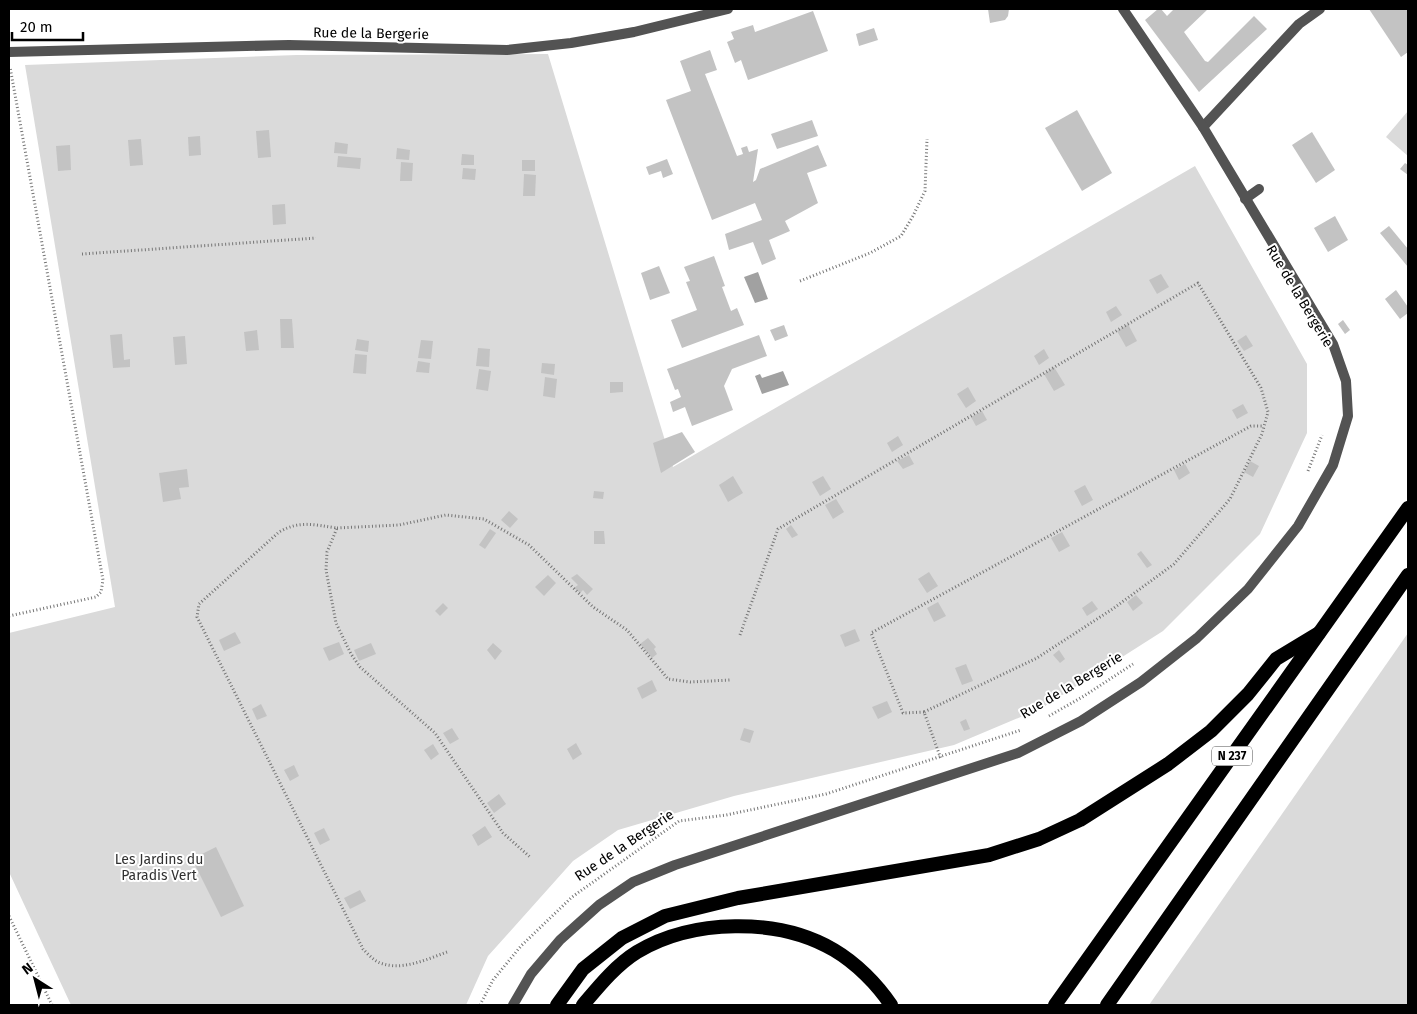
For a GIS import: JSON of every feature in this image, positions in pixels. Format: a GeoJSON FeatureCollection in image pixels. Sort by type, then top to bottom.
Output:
{"type":"FeatureCollection","features":[{"type":"Feature","properties":{"kind":"highway","name":"N 237"},"geometry":{"type":"LineString","coordinates":[[1056,1005],[1408,508]]}},
{"type":"Feature","properties":{"kind":"highway","name":"N 237"},"geometry":{"type":"LineString","coordinates":[[1107,1005],[1408,575]]}},
{"type":"Feature","properties":{"kind":"highway"},"geometry":{"type":"LineString","coordinates":[[556,1005],[583,969],[622,938],[665,916],[738,898],[990,855],[1038,839],[1080,820],[1168,764],[1211,731],[1248,694],[1276,659],[1319,633]]}},
{"type":"Feature","properties":{"kind":"highway"},"geometry":{"type":"LineString","coordinates":[[583,1005],[608,976],[637,952],[678,933],[711,928],[754,926],[796,934],[834,950],[866,974],[891,1005]]}},
{"type":"Feature","properties":{"kind":"street","name":"Rue de la Bergerie"},"geometry":{"type":"LineString","coordinates":[[9,52],[289,45],[507,50],[634,32],[728,9]]}},
{"type":"Feature","properties":{"kind":"street","name":"Rue de la Bergerie"},"geometry":{"type":"LineString","coordinates":[[513,1005],[531,974],[560,940],[599,905],[632,882],[675,865],[1018,753],[1080,722],[1141,682],[1197,638],[1248,589],[1298,526],[1333,466],[1348,416],[1346,380],[1333,344],[1203,127],[1123,9]]}},
{"type":"Feature","properties":{"kind":"street"},"geometry":{"type":"LineString","coordinates":[[1203,127],[1299,24],[1320,9]]}},
{"type":"Feature","properties":{"kind":"street"},"geometry":{"type":"LineString","coordinates":[[1245,199],[1259,189]]}},
{"type":"Feature","properties":{"kind":"path"},"geometry":{"type":"LineString","coordinates":[[9,60],[103,580],[101,592],[96,597],[9,616]]}},
{"type":"Feature","properties":{"kind":"path"},"geometry":{"type":"LineString","coordinates":[[800,281],[870,253],[901,236],[925,191],[927,139]]}},
{"type":"Feature","properties":{"kind":"path"},"geometry":{"type":"LineString","coordinates":[[82,254],[316,238]]}},
{"type":"Feature","properties":{"kind":"path"},"geometry":{"type":"LineString","coordinates":[[740,635],[778,529],[1198,283],[1261,388],[1268,412],[1262,434],[1230,499],[1174,564],[1114,608],[1036,658],[924,712],[903,713],[871,633],[1251,426],[1264,426]]}},
{"type":"Feature","properties":{"kind":"path"},"geometry":{"type":"LineString","coordinates":[[1304,478],[1324,430]]}},
{"type":"Feature","properties":{"kind":"path"},"geometry":{"type":"LineString","coordinates":[[447,952],[408,965],[388,965],[376,961],[363,949],[197,617],[199,604],[210,592],[279,532],[289,526],[303,523],[338,528],[399,526],[446,515],[484,520],[529,545],[593,607],[626,630],[668,679],[690,682],[730,680]]}},
{"type":"Feature","properties":{"kind":"path"},"geometry":{"type":"LineString","coordinates":[[338,528],[327,552],[326,570],[336,623],[350,654],[360,667],[435,733],[503,833],[530,857]]}},
{"type":"Feature","properties":{"kind":"path","name":"Rue de la Bergerie"},"geometry":{"type":"LineString","coordinates":[[1043,719],[1084,696],[1135,662]]}},
{"type":"Feature","properties":{"kind":"path"},"geometry":{"type":"LineString","coordinates":[[924,712],[946,776]]}},
{"type":"Feature","properties":{"kind":"path","name":"Rue de la Bergerie"},"geometry":{"type":"LineString","coordinates":[[480,1005],[493,980],[516,953],[572,897],[679,821],[726,815],[826,794],[1026,729]]}},
{"type":"Feature","properties":{"kind":"path"},"geometry":{"type":"LineString","coordinates":[[9,916],[52,1005]]}},
{"type":"Feature","properties":{"kind":"green space","name":"Les Jardins du Paradis Vert"},"geometry":{"type":"Polygon","coordinates":[[[548,54],[673,467],[1195,166],[1307,364],[1307,433],[1260,534],[1163,631],[1042,708],[954,745],[734,796],[618,830],[573,861],[488,956],[466,1005],[71,1005],[9,872],[9,633],[115,607],[25,65],[297,55],[548,54]]]}},
{"type":"Feature","properties":{"kind":"green space"},"geometry":{"type":"Polygon","coordinates":[[[1408,111],[1408,156],[1386,137],[1408,111]]]}},
{"type":"Feature","properties":{"kind":"green space"},"geometry":{"type":"Polygon","coordinates":[[[1408,633],[1408,1005],[1149,1005],[1408,633]]]}},
{"type":"Feature","properties":{"kind":"shaded area"},"geometry":{"type":"Polygon","coordinates":[[[758,272],[768,299],[755,303],[744,277],[758,272]]]}},
{"type":"Feature","properties":{"kind":"shaded area"},"geometry":{"type":"Polygon","coordinates":[[[783,371],[789,385],[762,394],[755,376],[760,374],[762,378],[783,371]]]}},
{"type":"Feature","properties":{"kind":"building"},"geometry":{"type":"Polygon","coordinates":[[[988,9],[1009,9],[1008,16],[1005,20],[990,23],[988,9]]]}},
{"type":"Feature","properties":{"kind":"building"},"geometry":{"type":"Polygon","coordinates":[[[1158,9],[1161,9],[1167,16],[1174,9],[1208,9],[1184,32],[1205,61],[1208,62],[1254,16],[1267,29],[1199,92],[1145,20],[1158,9]]]}},
{"type":"Feature","properties":{"kind":"building"},"geometry":{"type":"Polygon","coordinates":[[[1369,9],[1408,9],[1408,52],[1401,57],[1369,9]]]}},
{"type":"Feature","properties":{"kind":"building"},"geometry":{"type":"Polygon","coordinates":[[[813,11],[828,51],[748,80],[741,60],[735,63],[727,42],[734,39],[731,32],[753,25],[755,32],[813,11]]]}},
{"type":"Feature","properties":{"kind":"building"},"geometry":{"type":"Polygon","coordinates":[[[874,28],[878,40],[859,46],[856,34],[874,28]]]}},
{"type":"Feature","properties":{"kind":"building"},"geometry":{"type":"Polygon","coordinates":[[[710,50],[717,70],[705,74],[737,156],[743,154],[741,148],[747,146],[749,152],[758,149],[753,182],[756,180],[760,169],[818,145],[827,166],[807,173],[818,203],[785,221],[790,231],[769,240],[776,259],[762,265],[753,242],[729,250],[725,234],[762,220],[755,203],[712,220],[666,100],[691,91],[680,61],[710,50]]]}},
{"type":"Feature","properties":{"kind":"building"},"geometry":{"type":"Polygon","coordinates":[[[1077,110],[1112,173],[1082,191],[1045,128],[1077,110]]]}},
{"type":"Feature","properties":{"kind":"building"},"geometry":{"type":"Polygon","coordinates":[[[812,120],[818,136],[777,149],[771,134],[812,120]]]}},
{"type":"Feature","properties":{"kind":"building"},"geometry":{"type":"Polygon","coordinates":[[[269,130],[271,157],[258,158],[256,131],[269,130]]]}},
{"type":"Feature","properties":{"kind":"building"},"geometry":{"type":"Polygon","coordinates":[[[1312,132],[1335,170],[1316,183],[1292,145],[1312,132]]]}},
{"type":"Feature","properties":{"kind":"building"},"geometry":{"type":"Polygon","coordinates":[[[200,136],[201,155],[189,156],[188,137],[200,136]]]}},
{"type":"Feature","properties":{"kind":"building"},"geometry":{"type":"Polygon","coordinates":[[[141,139],[143,165],[130,166],[128,140],[141,139]]]}},
{"type":"Feature","properties":{"kind":"building"},"geometry":{"type":"Polygon","coordinates":[[[335,142],[348,144],[347,154],[334,153],[335,142]]]}},
{"type":"Feature","properties":{"kind":"building"},"geometry":{"type":"Polygon","coordinates":[[[70,145],[71,170],[58,171],[56,146],[70,145]]]}},
{"type":"Feature","properties":{"kind":"building"},"geometry":{"type":"Polygon","coordinates":[[[397,148],[410,150],[409,160],[396,159],[397,148]]]}},
{"type":"Feature","properties":{"kind":"building"},"geometry":{"type":"Polygon","coordinates":[[[462,154],[474,155],[474,165],[461,165],[462,154]]]}},
{"type":"Feature","properties":{"kind":"building"},"geometry":{"type":"Polygon","coordinates":[[[338,156],[361,158],[360,169],[337,167],[338,156]]]}},
{"type":"Feature","properties":{"kind":"building"},"geometry":{"type":"Polygon","coordinates":[[[667,159],[673,174],[663,178],[661,171],[649,175],[646,167],[667,159]]]}},
{"type":"Feature","properties":{"kind":"building"},"geometry":{"type":"Polygon","coordinates":[[[522,160],[535,160],[535,171],[522,171],[522,160]]]}},
{"type":"Feature","properties":{"kind":"building"},"geometry":{"type":"Polygon","coordinates":[[[401,162],[413,163],[412,181],[400,181],[401,162]]]}},
{"type":"Feature","properties":{"kind":"building"},"geometry":{"type":"Polygon","coordinates":[[[1405,163],[1408,165],[1408,175],[1400,169],[1405,163]]]}},
{"type":"Feature","properties":{"kind":"building"},"geometry":{"type":"Polygon","coordinates":[[[463,168],[476,169],[475,180],[462,179],[463,168]]]}},
{"type":"Feature","properties":{"kind":"building"},"geometry":{"type":"Polygon","coordinates":[[[524,174],[536,175],[535,196],[523,196],[524,174]]]}},
{"type":"Feature","properties":{"kind":"building"},"geometry":{"type":"Polygon","coordinates":[[[285,204],[286,224],[273,225],[272,205],[285,204]]]}},
{"type":"Feature","properties":{"kind":"building"},"geometry":{"type":"Polygon","coordinates":[[[1335,216],[1348,240],[1328,252],[1314,228],[1335,216]]]}},
{"type":"Feature","properties":{"kind":"building"},"geometry":{"type":"Polygon","coordinates":[[[1389,226],[1408,249],[1408,267],[1380,233],[1389,226]]]}},
{"type":"Feature","properties":{"kind":"building"},"geometry":{"type":"Polygon","coordinates":[[[714,256],[725,286],[722,287],[731,311],[737,308],[744,325],[682,348],[671,320],[697,310],[686,282],[690,281],[684,267],[714,256]]]}},
{"type":"Feature","properties":{"kind":"building"},"geometry":{"type":"Polygon","coordinates":[[[659,266],[670,293],[650,300],[641,273],[659,266]]]}},
{"type":"Feature","properties":{"kind":"building"},"geometry":{"type":"Polygon","coordinates":[[[1161,274],[1169,287],[1157,294],[1149,280],[1161,274]]]}},
{"type":"Feature","properties":{"kind":"building"},"geometry":{"type":"Polygon","coordinates":[[[1396,290],[1408,307],[1408,313],[1400,319],[1385,299],[1396,290]]]}},
{"type":"Feature","properties":{"kind":"building"},"geometry":{"type":"Polygon","coordinates":[[[1116,306],[1122,315],[1111,322],[1106,312],[1116,306]]]}},
{"type":"Feature","properties":{"kind":"building"},"geometry":{"type":"Polygon","coordinates":[[[280,319],[292,319],[294,348],[281,348],[280,319]]]}},
{"type":"Feature","properties":{"kind":"building"},"geometry":{"type":"Polygon","coordinates":[[[1343,320],[1350,330],[1345,334],[1338,324],[1343,320]]]}},
{"type":"Feature","properties":{"kind":"building"},"geometry":{"type":"Polygon","coordinates":[[[1128,324],[1137,341],[1126,347],[1117,331],[1128,324]]]}},
{"type":"Feature","properties":{"kind":"building"},"geometry":{"type":"Polygon","coordinates":[[[784,325],[788,336],[775,341],[770,330],[784,325]]]}},
{"type":"Feature","properties":{"kind":"building"},"geometry":{"type":"Polygon","coordinates":[[[257,330],[259,350],[246,351],[244,332],[257,330]]]}},
{"type":"Feature","properties":{"kind":"building"},"geometry":{"type":"Polygon","coordinates":[[[122,334],[124,360],[130,359],[130,367],[113,368],[110,335],[122,334]]]}},
{"type":"Feature","properties":{"kind":"building"},"geometry":{"type":"Polygon","coordinates":[[[759,335],[767,356],[732,369],[724,386],[733,410],[692,426],[685,407],[673,412],[670,402],[681,397],[678,389],[675,390],[667,369],[759,335]]]}},
{"type":"Feature","properties":{"kind":"building"},"geometry":{"type":"Polygon","coordinates":[[[1246,335],[1253,346],[1244,351],[1237,341],[1246,335]]]}},
{"type":"Feature","properties":{"kind":"building"},"geometry":{"type":"Polygon","coordinates":[[[185,336],[187,364],[175,365],[173,337],[185,336]]]}},
{"type":"Feature","properties":{"kind":"building"},"geometry":{"type":"Polygon","coordinates":[[[357,339],[369,341],[368,352],[355,350],[357,339]]]}},
{"type":"Feature","properties":{"kind":"building"},"geometry":{"type":"Polygon","coordinates":[[[421,340],[433,341],[431,359],[418,358],[421,340]]]}},
{"type":"Feature","properties":{"kind":"building"},"geometry":{"type":"Polygon","coordinates":[[[478,348],[490,349],[489,367],[476,366],[478,348]]]}},
{"type":"Feature","properties":{"kind":"building"},"geometry":{"type":"Polygon","coordinates":[[[1044,349],[1049,358],[1039,365],[1034,356],[1044,349]]]}},
{"type":"Feature","properties":{"kind":"building"},"geometry":{"type":"Polygon","coordinates":[[[355,354],[367,355],[366,374],[353,373],[355,354]]]}},
{"type":"Feature","properties":{"kind":"building"},"geometry":{"type":"Polygon","coordinates":[[[418,361],[430,363],[429,373],[416,372],[418,361]]]}},
{"type":"Feature","properties":{"kind":"building"},"geometry":{"type":"Polygon","coordinates":[[[542,363],[555,364],[554,375],[541,373],[542,363]]]}},
{"type":"Feature","properties":{"kind":"building"},"geometry":{"type":"Polygon","coordinates":[[[1054,367],[1065,385],[1054,391],[1044,374],[1054,367]]]}},
{"type":"Feature","properties":{"kind":"building"},"geometry":{"type":"Polygon","coordinates":[[[479,369],[491,371],[488,391],[476,389],[479,369]]]}},
{"type":"Feature","properties":{"kind":"building"},"geometry":{"type":"Polygon","coordinates":[[[545,377],[557,379],[555,398],[543,396],[545,377]]]}},
{"type":"Feature","properties":{"kind":"building"},"geometry":{"type":"Polygon","coordinates":[[[610,382],[623,382],[623,392],[610,393],[610,382]]]}},
{"type":"Feature","properties":{"kind":"building"},"geometry":{"type":"Polygon","coordinates":[[[968,387],[976,401],[966,408],[957,394],[968,387]]]}},
{"type":"Feature","properties":{"kind":"building"},"geometry":{"type":"Polygon","coordinates":[[[1243,404],[1248,413],[1237,419],[1232,410],[1243,404]]]}},
{"type":"Feature","properties":{"kind":"building"},"geometry":{"type":"Polygon","coordinates":[[[982,411],[987,420],[976,426],[971,417],[982,411]]]}},
{"type":"Feature","properties":{"kind":"building"},"geometry":{"type":"Polygon","coordinates":[[[682,432],[695,452],[661,473],[653,443],[682,432]]]}},
{"type":"Feature","properties":{"kind":"building"},"geometry":{"type":"Polygon","coordinates":[[[898,436],[903,445],[892,452],[887,443],[898,436]]]}},
{"type":"Feature","properties":{"kind":"building"},"geometry":{"type":"Polygon","coordinates":[[[909,455],[914,464],[903,469],[897,461],[909,455]]]}},
{"type":"Feature","properties":{"kind":"building"},"geometry":{"type":"Polygon","coordinates":[[[1250,461],[1259,466],[1253,477],[1244,472],[1250,461]]]}},
{"type":"Feature","properties":{"kind":"building"},"geometry":{"type":"Polygon","coordinates":[[[1185,464],[1190,473],[1179,480],[1174,470],[1185,464]]]}},
{"type":"Feature","properties":{"kind":"building"},"geometry":{"type":"Polygon","coordinates":[[[187,469],[189,487],[179,488],[181,499],[163,502],[159,473],[187,469]]]}},
{"type":"Feature","properties":{"kind":"building"},"geometry":{"type":"Polygon","coordinates":[[[733,476],[743,493],[728,502],[719,485],[733,476]]]}},
{"type":"Feature","properties":{"kind":"building"},"geometry":{"type":"Polygon","coordinates":[[[823,476],[831,489],[820,496],[812,482],[823,476]]]}},
{"type":"Feature","properties":{"kind":"building"},"geometry":{"type":"Polygon","coordinates":[[[1085,485],[1093,500],[1082,506],[1074,491],[1085,485]]]}},
{"type":"Feature","properties":{"kind":"building"},"geometry":{"type":"Polygon","coordinates":[[[594,491],[604,492],[603,499],[593,498],[594,491]]]}},
{"type":"Feature","properties":{"kind":"building"},"geometry":{"type":"Polygon","coordinates":[[[836,499],[844,512],[833,519],[825,505],[836,499]]]}},
{"type":"Feature","properties":{"kind":"building"},"geometry":{"type":"Polygon","coordinates":[[[509,511],[518,519],[510,528],[501,520],[509,511]]]}},
{"type":"Feature","properties":{"kind":"building"},"geometry":{"type":"Polygon","coordinates":[[[791,525],[798,535],[792,538],[786,529],[791,525]]]}},
{"type":"Feature","properties":{"kind":"building"},"geometry":{"type":"Polygon","coordinates":[[[490,529],[496,533],[485,549],[479,545],[490,529]]]}},
{"type":"Feature","properties":{"kind":"building"},"geometry":{"type":"Polygon","coordinates":[[[594,531],[604,531],[605,544],[594,544],[594,531]]]}},
{"type":"Feature","properties":{"kind":"building"},"geometry":{"type":"Polygon","coordinates":[[[1062,532],[1070,546],[1059,552],[1051,538],[1062,532]]]}},
{"type":"Feature","properties":{"kind":"building"},"geometry":{"type":"Polygon","coordinates":[[[1141,551],[1152,565],[1147,568],[1137,554],[1141,551]]]}},
{"type":"Feature","properties":{"kind":"building"},"geometry":{"type":"Polygon","coordinates":[[[929,572],[938,586],[927,593],[918,579],[929,572]]]}},
{"type":"Feature","properties":{"kind":"building"},"geometry":{"type":"Polygon","coordinates":[[[577,574],[593,589],[587,595],[583,590],[580,593],[574,588],[578,585],[571,578],[577,574]]]}},
{"type":"Feature","properties":{"kind":"building"},"geometry":{"type":"Polygon","coordinates":[[[548,575],[556,583],[544,596],[535,587],[548,575]]]}},
{"type":"Feature","properties":{"kind":"building"},"geometry":{"type":"Polygon","coordinates":[[[1136,595],[1143,603],[1133,611],[1127,602],[1136,595]]]}},
{"type":"Feature","properties":{"kind":"building"},"geometry":{"type":"Polygon","coordinates":[[[1092,601],[1098,609],[1087,616],[1082,608],[1092,601]]]}},
{"type":"Feature","properties":{"kind":"building"},"geometry":{"type":"Polygon","coordinates":[[[938,602],[946,616],[934,622],[927,608],[938,602]]]}},
{"type":"Feature","properties":{"kind":"building"},"geometry":{"type":"Polygon","coordinates":[[[443,603],[448,608],[440,616],[435,611],[443,603]]]}},
{"type":"Feature","properties":{"kind":"building"},"geometry":{"type":"Polygon","coordinates":[[[855,629],[860,641],[845,647],[840,635],[855,629]]]}},
{"type":"Feature","properties":{"kind":"building"},"geometry":{"type":"Polygon","coordinates":[[[235,632],[241,643],[224,651],[219,640],[235,632]]]}},
{"type":"Feature","properties":{"kind":"building"},"geometry":{"type":"Polygon","coordinates":[[[648,638],[656,647],[654,649],[657,654],[652,658],[640,644],[648,638]]]}},
{"type":"Feature","properties":{"kind":"building"},"geometry":{"type":"Polygon","coordinates":[[[339,642],[344,654],[329,661],[323,648],[339,642]]]}},
{"type":"Feature","properties":{"kind":"building"},"geometry":{"type":"Polygon","coordinates":[[[371,643],[376,654],[359,661],[354,650],[371,643]]]}},
{"type":"Feature","properties":{"kind":"building"},"geometry":{"type":"Polygon","coordinates":[[[493,643],[502,651],[495,660],[487,650],[493,643]]]}},
{"type":"Feature","properties":{"kind":"building"},"geometry":{"type":"Polygon","coordinates":[[[1059,650],[1065,659],[1060,663],[1053,655],[1059,650]]]}},
{"type":"Feature","properties":{"kind":"building"},"geometry":{"type":"Polygon","coordinates":[[[966,664],[973,681],[962,685],[955,668],[966,664]]]}},
{"type":"Feature","properties":{"kind":"building"},"geometry":{"type":"Polygon","coordinates":[[[652,680],[657,691],[642,699],[637,688],[652,680]]]}},
{"type":"Feature","properties":{"kind":"building"},"geometry":{"type":"Polygon","coordinates":[[[887,701],[892,712],[878,719],[872,707],[887,701]]]}},
{"type":"Feature","properties":{"kind":"building"},"geometry":{"type":"Polygon","coordinates":[[[261,704],[267,716],[257,720],[252,709],[261,704]]]}},
{"type":"Feature","properties":{"kind":"building"},"geometry":{"type":"Polygon","coordinates":[[[966,719],[970,729],[964,731],[960,722],[966,719]]]}},
{"type":"Feature","properties":{"kind":"building"},"geometry":{"type":"Polygon","coordinates":[[[452,728],[459,739],[450,744],[443,733],[452,728]]]}},
{"type":"Feature","properties":{"kind":"building"},"geometry":{"type":"Polygon","coordinates":[[[744,728],[754,731],[750,743],[740,740],[744,728]]]}},
{"type":"Feature","properties":{"kind":"building"},"geometry":{"type":"Polygon","coordinates":[[[576,743],[582,754],[573,760],[567,749],[576,743]]]}},
{"type":"Feature","properties":{"kind":"building"},"geometry":{"type":"Polygon","coordinates":[[[433,744],[439,754],[431,760],[424,750],[433,744]]]}},
{"type":"Feature","properties":{"kind":"building"},"geometry":{"type":"Polygon","coordinates":[[[294,765],[299,776],[290,781],[284,770],[294,765]]]}},
{"type":"Feature","properties":{"kind":"building"},"geometry":{"type":"Polygon","coordinates":[[[499,794],[506,804],[494,813],[487,803],[499,794]]]}},
{"type":"Feature","properties":{"kind":"building"},"geometry":{"type":"Polygon","coordinates":[[[485,826],[492,837],[478,846],[472,835],[485,826]]]}},
{"type":"Feature","properties":{"kind":"building"},"geometry":{"type":"Polygon","coordinates":[[[324,828],[330,840],[320,845],[314,833],[324,828]]]}},
{"type":"Feature","properties":{"kind":"building"},"geometry":{"type":"Polygon","coordinates":[[[216,847],[244,906],[221,917],[192,859],[216,847]]]}},
{"type":"Feature","properties":{"kind":"building"},"geometry":{"type":"Polygon","coordinates":[[[360,890],[366,901],[350,909],[344,898],[360,890]]]}}]}
